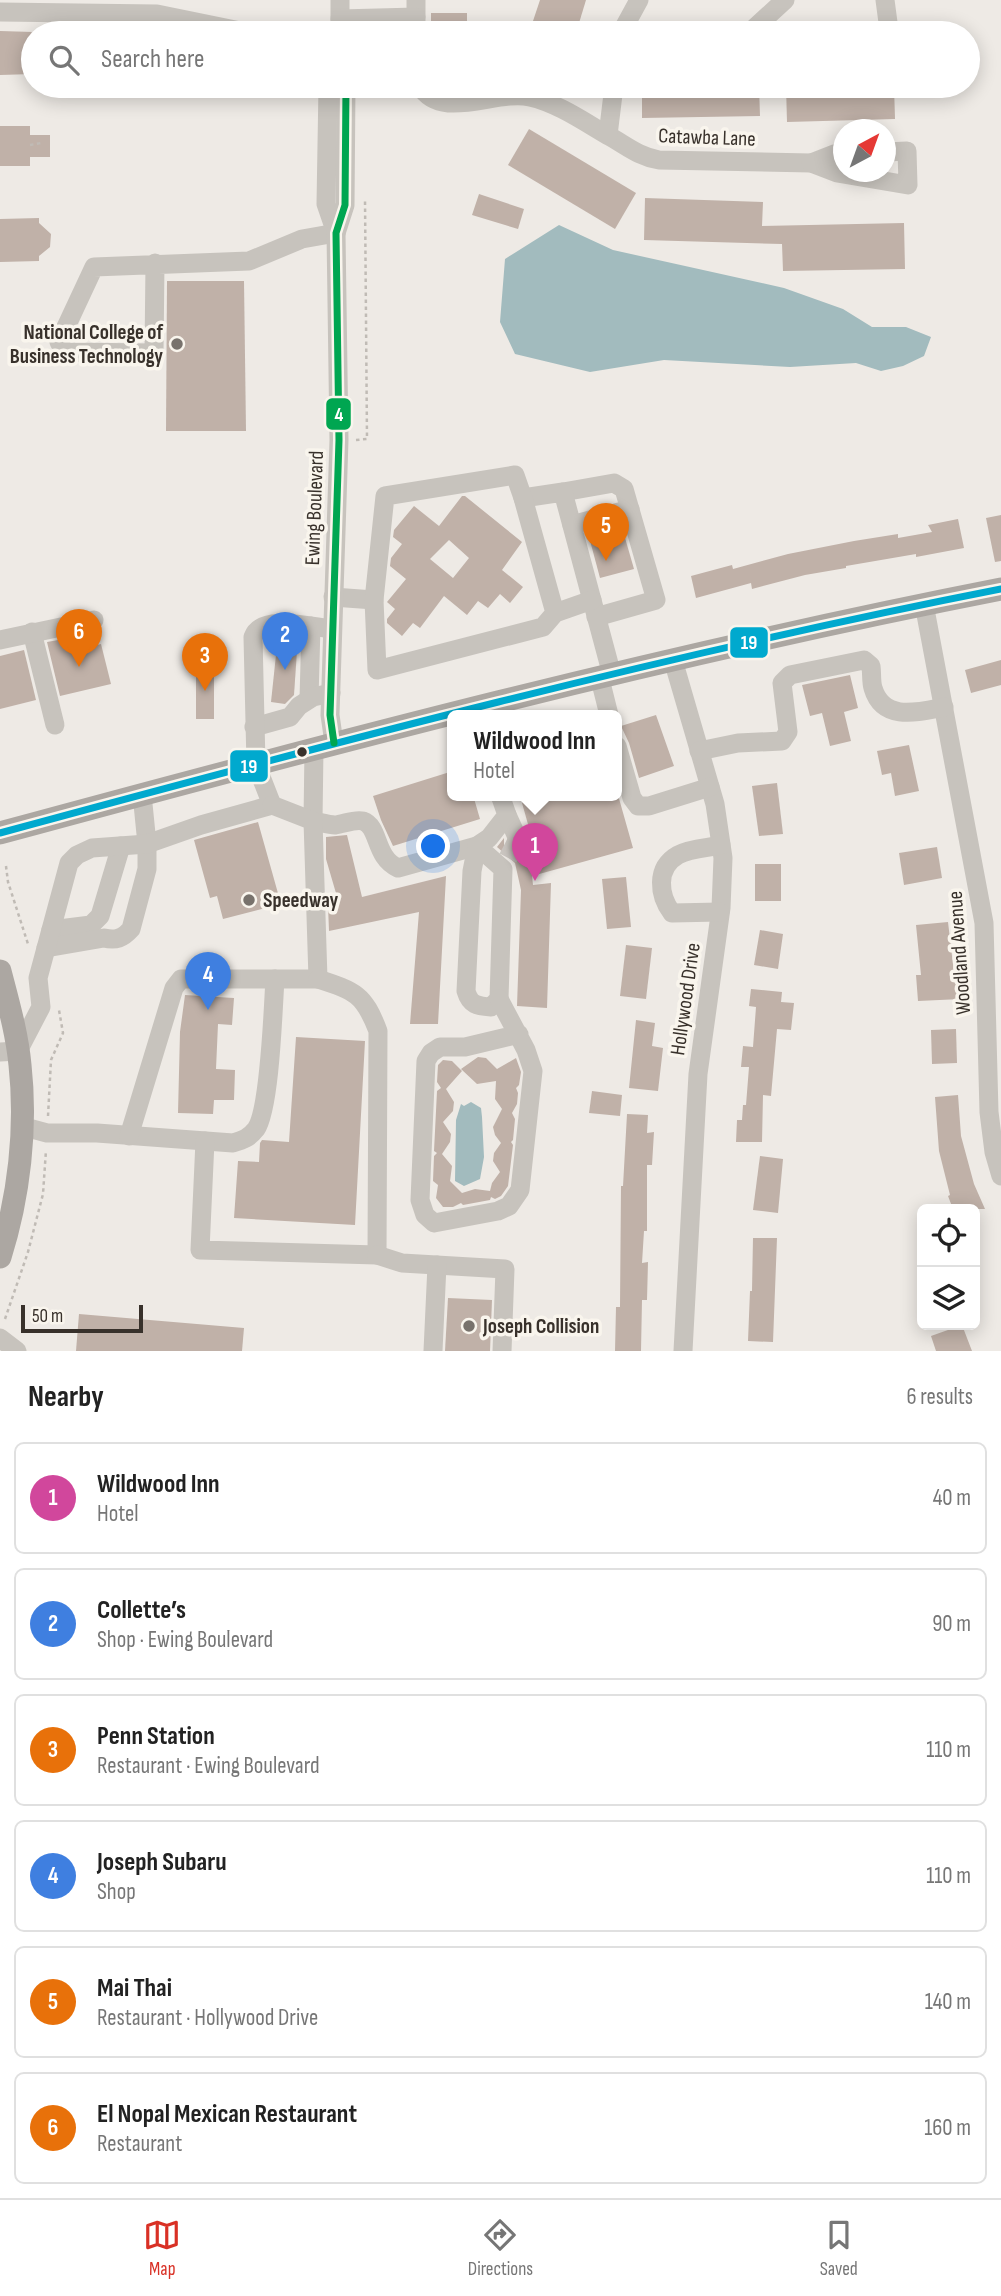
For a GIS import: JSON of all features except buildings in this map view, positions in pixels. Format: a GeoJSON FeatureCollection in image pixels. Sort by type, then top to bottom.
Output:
{"type":"FeatureCollection","features":[{"type":"Feature","properties":{"kind":"main road"},"geometry":{"type":"LineString","coordinates":[[483,710],[673,660],[1001,589]]}},
{"type":"Feature","properties":{"kind":"main road"},"geometry":{"type":"LineString","coordinates":[[0,833],[324,746],[447,718]]}},
{"type":"Feature","properties":{"kind":"main road"},"geometry":{"type":"LineString","coordinates":[[0,971],[13,1021],[9,1052],[23,1109],[13,1206],[0,1257]]}},
{"type":"Feature","properties":{"kind":"street"},"geometry":{"type":"LineString","coordinates":[[627,21],[639,0]]}},
{"type":"Feature","properties":{"kind":"street"},"geometry":{"type":"LineString","coordinates":[[762,21],[785,0]]}},
{"type":"Feature","properties":{"kind":"street"},"geometry":{"type":"LineString","coordinates":[[885,0],[887,21]]}},
{"type":"Feature","properties":{"kind":"street"},"geometry":{"type":"LineString","coordinates":[[0,12],[157,13],[194,21]]}},
{"type":"Feature","properties":{"kind":"street"},"geometry":{"type":"LineString","coordinates":[[340,18],[416,17]]}},
{"type":"Feature","properties":{"kind":"street","name":"Ewing Boulevard"},"geometry":{"type":"LineString","coordinates":[[318,979],[313,821],[330,715],[339,440],[336,233],[327,204],[328,98]]}},
{"type":"Feature","properties":{"kind":"street","name":"Ewing Boulevard"},"geometry":{"type":"LineString","coordinates":[[336,233],[345,205],[346,98]]}},
{"type":"Feature","properties":{"kind":"street","name":"Catawba Lane"},"geometry":{"type":"LineString","coordinates":[[430,98],[449,104],[493,98]]}},
{"type":"Feature","properties":{"kind":"street","name":"Catawba Lane"},"geometry":{"type":"LineString","coordinates":[[534,98],[608,135],[643,157],[659,160],[811,163],[833,171]]}},
{"type":"Feature","properties":{"kind":"street"},"geometry":{"type":"LineString","coordinates":[[608,135],[613,98]]}},
{"type":"Feature","properties":{"kind":"street","name":"Catawba Lane"},"geometry":{"type":"LineString","coordinates":[[890,182],[908,185],[907,150],[896,151]]}},
{"type":"Feature","properties":{"kind":"street","name":"Catawba Lane"},"geometry":{"type":"LineString","coordinates":[[811,163],[833,154]]}},
{"type":"Feature","properties":{"kind":"street"},"geometry":{"type":"LineString","coordinates":[[155,263],[154,353],[65,352],[59,342],[94,267],[155,263],[249,261],[302,239],[336,233]]}},
{"type":"Feature","properties":{"kind":"street"},"geometry":{"type":"LineString","coordinates":[[523,498],[614,483],[624,489],[656,600],[555,613],[544,626],[377,670],[374,600],[384,496],[515,475],[555,613]]}},
{"type":"Feature","properties":{"kind":"street"},"geometry":{"type":"LineString","coordinates":[[563,492],[594,608],[609,710]]}},
{"type":"Feature","properties":{"kind":"street"},"geometry":{"type":"LineString","coordinates":[[572,526],[630,509]]}},
{"type":"Feature","properties":{"kind":"street"},"geometry":{"type":"LineString","coordinates":[[333,597],[374,600]]}},
{"type":"Feature","properties":{"kind":"street","name":"Woodland Avenue"},"geometry":{"type":"LineString","coordinates":[[924,604],[984,923],[989,1112],[1001,1176]]}},
{"type":"Feature","properties":{"kind":"street"},"geometry":{"type":"LineString","coordinates":[[0,640],[94,620]]}},
{"type":"Feature","properties":{"kind":"street"},"geometry":{"type":"LineString","coordinates":[[272,805],[256,764],[253,637],[262,625],[276,623],[332,629]]}},
{"type":"Feature","properties":{"kind":"street"},"geometry":{"type":"LineString","coordinates":[[309,699],[311,626]]}},
{"type":"Feature","properties":{"kind":"street"},"geometry":{"type":"LineString","coordinates":[[32,632],[55,725]]}},
{"type":"Feature","properties":{"kind":"street","name":"Hollywood Drive"},"geometry":{"type":"LineString","coordinates":[[673,660],[710,787],[721,845],[723,888],[698,1074],[683,1351]]}},
{"type":"Feature","properties":{"kind":"street"},"geometry":{"type":"LineString","coordinates":[[699,751],[738,743],[782,741],[788,732],[782,683],[790,675],[864,660],[871,666],[873,689],[886,708],[908,715],[944,707]]}},
{"type":"Feature","properties":{"kind":"street"},"geometry":{"type":"LineString","coordinates":[[254,727],[290,717],[309,699],[331,693]]}},
{"type":"Feature","properties":{"kind":"street"},"geometry":{"type":"LineString","coordinates":[[622,763],[632,798],[638,806],[649,806],[710,787]]}},
{"type":"Feature","properties":{"kind":"street"},"geometry":{"type":"LineString","coordinates":[[43,944],[104,938],[113,940],[124,937],[131,929],[147,869],[148,844],[142,794]]}},
{"type":"Feature","properties":{"kind":"street"},"geometry":{"type":"LineString","coordinates":[[502,801],[517,837],[509,857],[499,999],[519,1034],[533,1072],[520,1191],[509,1206],[498,1211],[434,1223],[425,1215],[420,1200],[426,1061],[431,1053],[440,1047],[465,1047],[519,1034]]}},
{"type":"Feature","properties":{"kind":"street"},"geometry":{"type":"LineString","coordinates":[[9,1052],[41,1007],[38,978],[43,944],[69,863],[77,855],[92,848],[148,844],[201,825],[272,805],[313,821],[333,825],[357,820],[366,822],[373,831],[385,859],[398,868],[477,846],[489,838],[507,815]]}},
{"type":"Feature","properties":{"kind":"street"},"geometry":{"type":"LineString","coordinates":[[720,912],[672,913],[665,904],[660,881],[664,868],[680,854],[721,845]]}},
{"type":"Feature","properties":{"kind":"street"},"geometry":{"type":"LineString","coordinates":[[43,944],[97,922],[121,846]]}},
{"type":"Feature","properties":{"kind":"street"},"geometry":{"type":"LineString","coordinates":[[477,846],[509,857]]}},
{"type":"Feature","properties":{"kind":"street"},"geometry":{"type":"LineString","coordinates":[[477,846],[472,871],[466,990],[469,1000],[477,1006],[491,1007],[499,999]]}},
{"type":"Feature","properties":{"kind":"street"},"geometry":{"type":"LineString","coordinates":[[130,1136],[174,988],[181,979],[318,979],[348,989],[370,1008],[378,1031],[377,1255]]}},
{"type":"Feature","properties":{"kind":"street"},"geometry":{"type":"LineString","coordinates":[[22,1126],[47,1133],[233,1143],[248,1138],[258,1127],[264,1105],[275,979]]}},
{"type":"Feature","properties":{"kind":"street"},"geometry":{"type":"LineString","coordinates":[[205,1141],[200,1250],[377,1255],[402,1263],[505,1269],[502,1351]]}},
{"type":"Feature","properties":{"kind":"street"},"geometry":{"type":"LineString","coordinates":[[433,1351],[437,1265]]}},
{"type":"Feature","properties":{"kind":"street"},"geometry":{"type":"LineString","coordinates":[[0,1338],[17,1351]]}},
{"type":"Feature","properties":{"kind":"path"},"geometry":{"type":"LineString","coordinates":[[30,145],[41,144]]}},
{"type":"Feature","properties":{"kind":"path"},"geometry":{"type":"LineString","coordinates":[[339,440],[367,439],[365,194]]}},
{"type":"Feature","properties":{"kind":"path"},"geometry":{"type":"LineString","coordinates":[[6,866],[8,882],[43,944]]}},
{"type":"Feature","properties":{"kind":"path"},"geometry":{"type":"LineString","coordinates":[[48,1108],[51,1060],[64,1032],[59,1009]]}},
{"type":"Feature","properties":{"kind":"path"},"geometry":{"type":"LineString","coordinates":[[7,1313],[44,1194],[46,1152]]}},
{"type":"Feature","properties":{"kind":"water"},"geometry":{"type":"Polygon","coordinates":[[[559,225],[613,250],[784,288],[843,309],[872,327],[906,327],[931,337],[924,356],[903,366],[881,371],[856,363],[790,367],[664,360],[590,372],[515,354],[500,322],[505,259],[559,225]]]}},
{"type":"Feature","properties":{"kind":"water"},"geometry":{"type":"Polygon","coordinates":[[[471,1102],[481,1108],[484,1157],[480,1179],[464,1186],[455,1181],[456,1120],[461,1104],[464,1106],[471,1102]]]}},
{"type":"Feature","properties":{"kind":"tunnel"},"geometry":{"type":"LineString","coordinates":[[508,858],[516,843]]}},
{"type":"Feature","properties":{"kind":"transit line","name":"4"},"geometry":{"type":"LineString","coordinates":[[334,743],[330,715],[339,440],[336,233],[345,205],[346,98]]}},
{"type":"Feature","properties":{"kind":"transit line","name":"19"},"geometry":{"type":"LineString","coordinates":[[467,710],[749,642],[1001,589]]}},
{"type":"Feature","properties":{"kind":"transit line","name":"19"},"geometry":{"type":"LineString","coordinates":[[0,833],[447,715]]}},
{"type":"Feature","properties":{"kind":"place","name":"National College of Business Technology"},"geometry":{"type":"Point","coordinates":[177,344]}},
{"type":"Feature","properties":{"kind":"place","name":"Mai Thai"},"geometry":{"type":"Point","coordinates":[606,561]}},
{"type":"Feature","properties":{"kind":"place","name":"El Nopal Mexican Restaurant"},"geometry":{"type":"Point","coordinates":[79,667]}},
{"type":"Feature","properties":{"kind":"place","name":"Collette’s"},"geometry":{"type":"Point","coordinates":[285,670]}},
{"type":"Feature","properties":{"kind":"place","name":"Penn Station"},"geometry":{"type":"Point","coordinates":[205,691]}},
{"type":"Feature","properties":{"kind":"place","name":"Wildwood Inn"},"geometry":{"type":"Point","coordinates":[535,881]}},
{"type":"Feature","properties":{"kind":"place","name":"Speedway"},"geometry":{"type":"Point","coordinates":[249,900]}},
{"type":"Feature","properties":{"kind":"place","name":"Joseph Subaru"},"geometry":{"type":"Point","coordinates":[208,1010]}},
{"type":"Feature","properties":{"kind":"place","name":"Joseph Collision"},"geometry":{"type":"Point","coordinates":[469,1326]}}]}
